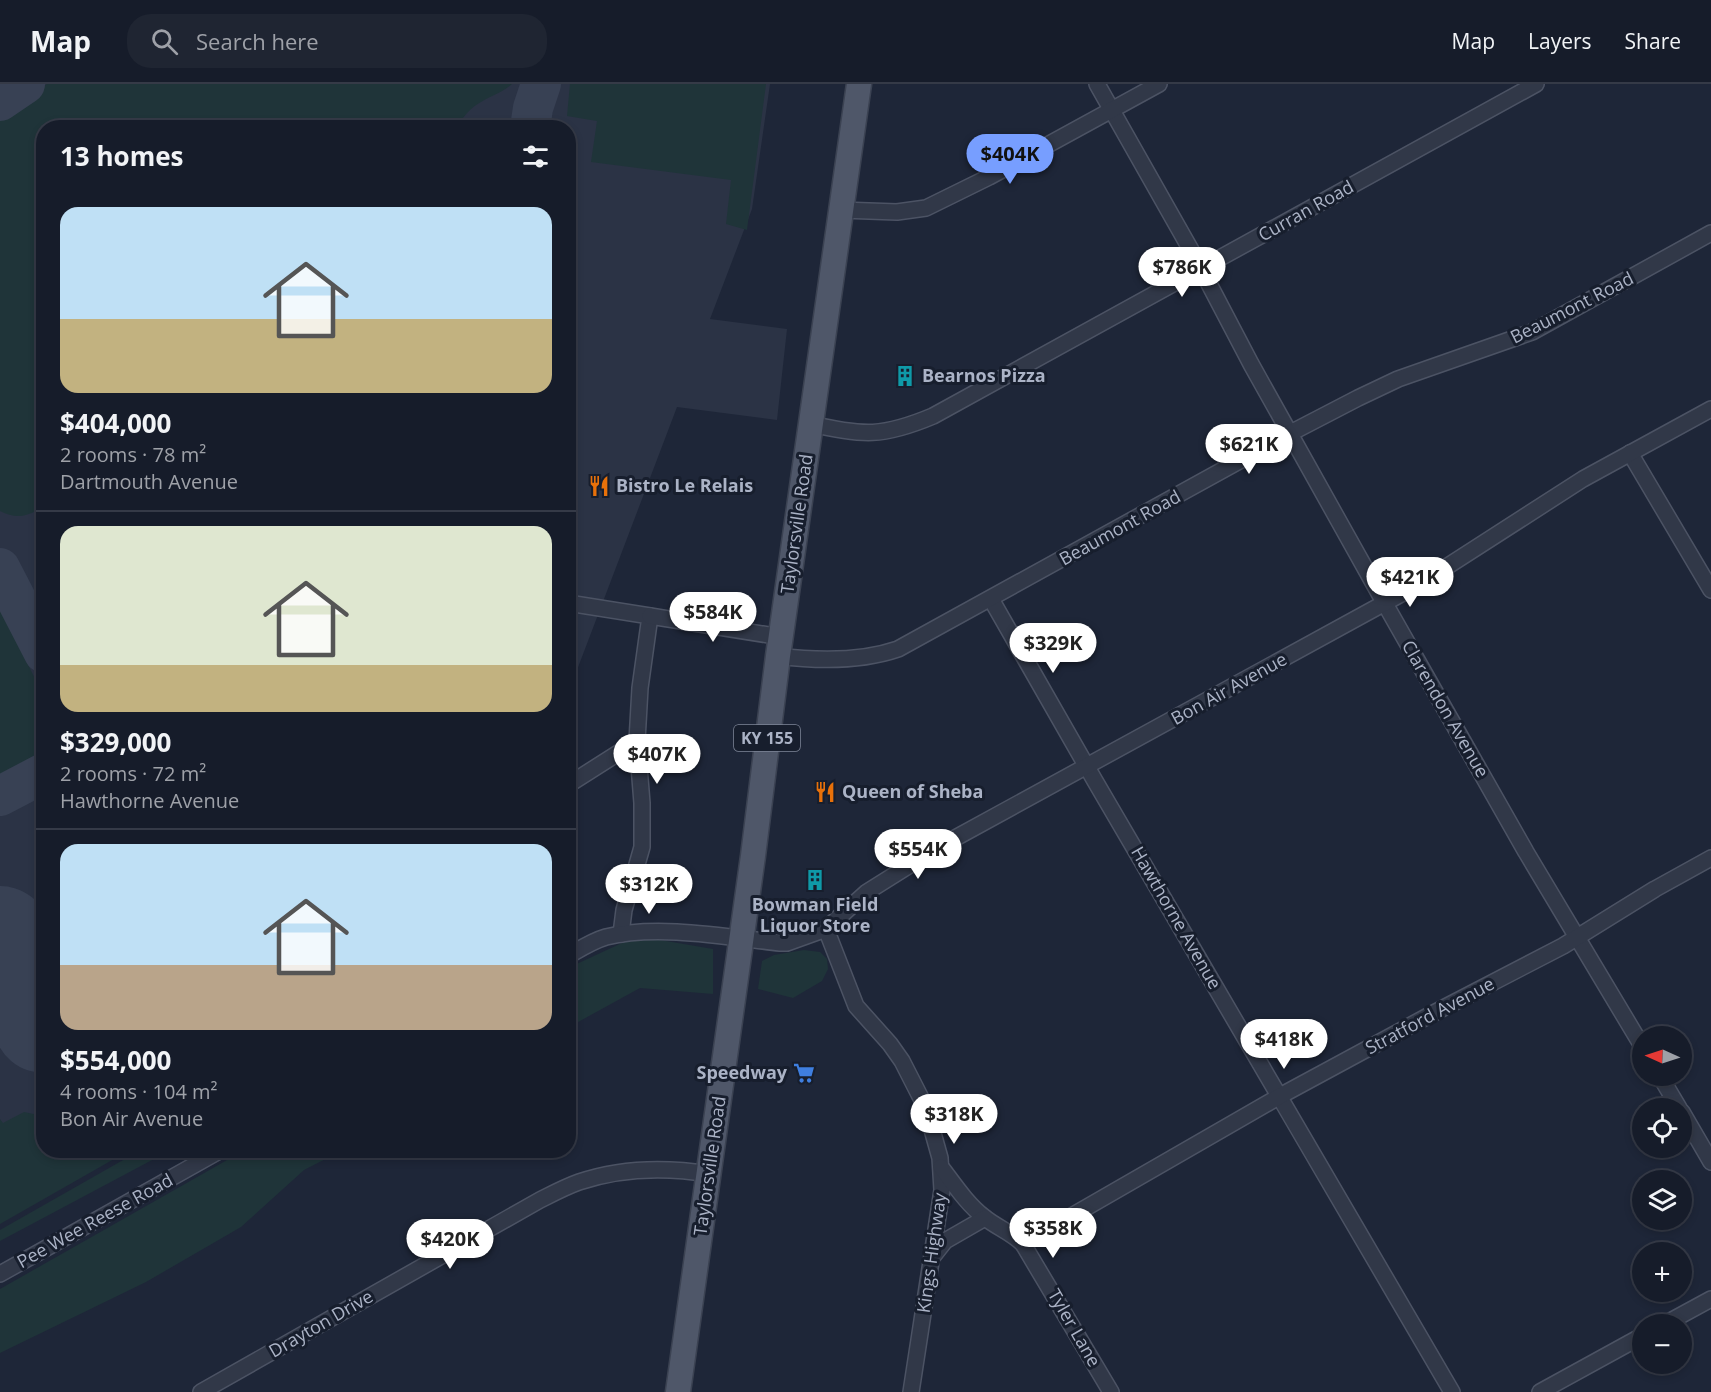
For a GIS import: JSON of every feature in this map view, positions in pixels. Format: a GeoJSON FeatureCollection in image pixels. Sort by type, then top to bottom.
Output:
{"type":"FeatureCollection","features":[{"type":"Feature","properties":{"kind":"main road","name":"Taylorsville Road"},"geometry":{"type":"LineString","coordinates":[[678,1392],[742,938],[779,646],[859,84]]}},
{"type":"Feature","properties":{"kind":"street","name":"Clarendon Avenue"},"geometry":{"type":"LineString","coordinates":[[1097,84],[1201,268],[1384,603],[1526,852],[1632,1029]]}},
{"type":"Feature","properties":{"kind":"street"},"geometry":{"type":"LineString","coordinates":[[842,210],[897,212],[926,208],[989,177],[1159,84]]}},
{"type":"Feature","properties":{"kind":"street","name":"Curran Road"},"geometry":{"type":"LineString","coordinates":[[811,424],[858,433],[882,433],[906,428],[933,416],[1536,84]]}},
{"type":"Feature","properties":{"kind":"street","name":"Beaumont Road"},"geometry":{"type":"LineString","coordinates":[[576,604],[650,616],[779,646],[806,659],[838,659],[884,654],[918,639],[1290,434],[1398,379],[1532,332],[1711,233]]}},
{"type":"Feature","properties":{"kind":"street","name":"Bon Air Avenue"},"geometry":{"type":"LineString","coordinates":[[742,938],[787,943],[826,929],[867,892],[937,848],[1423,582],[1583,479],[1711,409]]}},
{"type":"Feature","properties":{"kind":"street"},"geometry":{"type":"LineString","coordinates":[[1630,453],[1711,590]]}},
{"type":"Feature","properties":{"kind":"street","name":"Hawthorne Avenue"},"geometry":{"type":"LineString","coordinates":[[991,599],[1452,1392]]}},
{"type":"Feature","properties":{"kind":"street"},"geometry":{"type":"LineString","coordinates":[[621,934],[624,910],[642,847],[642,803],[637,741],[640,688],[650,616]]}},
{"type":"Feature","properties":{"kind":"street"},"geometry":{"type":"LineString","coordinates":[[576,780],[637,741]]}},
{"type":"Feature","properties":{"kind":"street","name":"Stratford Avenue"},"geometry":{"type":"LineString","coordinates":[[1023,1244],[1280,1096],[1563,946],[1655,889],[1711,858]]}},
{"type":"Feature","properties":{"kind":"street","name":"Kings Highway"},"geometry":{"type":"LineString","coordinates":[[826,929],[856,1006],[890,1044],[915,1084],[934,1131],[941,1167],[942,1190],[911,1392]]}},
{"type":"Feature","properties":{"kind":"street"},"geometry":{"type":"LineString","coordinates":[[576,952],[604,938],[621,934],[647,932],[742,938]]}},
{"type":"Feature","properties":{"kind":"street"},"geometry":{"type":"LineString","coordinates":[[1692,1129],[1711,1162]]}},
{"type":"Feature","properties":{"kind":"street","name":"Pee Wee Reese Road"},"geometry":{"type":"LineString","coordinates":[[0,1274],[207,1158]]}},
{"type":"Feature","properties":{"kind":"street","name":"Tyler Lane"},"geometry":{"type":"LineString","coordinates":[[941,1167],[966,1199],[985,1218],[1015,1236],[1023,1244],[1112,1392]]}},
{"type":"Feature","properties":{"kind":"street","name":"Drayton Drive"},"geometry":{"type":"LineString","coordinates":[[201,1392],[540,1200],[578,1183],[611,1174],[635,1171],[675,1170],[710,1174]]}},
{"type":"Feature","properties":{"kind":"street"},"geometry":{"type":"LineString","coordinates":[[932,1257],[945,1241],[985,1218]]}},
{"type":"Feature","properties":{"kind":"street"},"geometry":{"type":"LineString","coordinates":[[1683,1314],[1711,1299]]}},
{"type":"Feature","properties":{"kind":"street"},"geometry":{"type":"LineString","coordinates":[[1540,1392],[1632,1341]]}},
{"type":"Feature","properties":{"kind":"shaded area"},"geometry":{"type":"Polygon","coordinates":[[[0,84],[770,84],[752,209],[710,319],[787,329],[777,420],[677,407],[576,673],[576,120],[36,120],[36,1155],[0,1180],[0,84]]]}},
{"type":"Feature","properties":{"kind":"green space"},"geometry":{"type":"Polygon","coordinates":[[[47,84],[512,84],[474,107],[461,120],[36,120],[36,511],[17,516],[0,511],[0,115],[47,84]]]}},
{"type":"Feature","properties":{"kind":"green space"},"geometry":{"type":"Polygon","coordinates":[[[570,84],[766,84],[747,230],[726,224],[731,180],[591,162],[597,121],[567,116],[570,84]]]}},
{"type":"Feature","properties":{"kind":"green space"},"geometry":{"type":"Polygon","coordinates":[[[0,608],[36,681],[36,759],[0,780],[0,608]]]}},
{"type":"Feature","properties":{"kind":"green space"},"geometry":{"type":"Polygon","coordinates":[[[637,936],[713,949],[713,994],[640,988],[576,1023],[576,964],[637,936]]]}},
{"type":"Feature","properties":{"kind":"green space"},"geometry":{"type":"Polygon","coordinates":[[[804,950],[820,952],[827,959],[828,969],[822,981],[793,998],[758,989],[762,961],[774,955],[804,950]]]}},
{"type":"Feature","properties":{"kind":"green space"},"geometry":{"type":"Polygon","coordinates":[[[24,1112],[36,1115],[36,1158],[116,1158],[0,1224],[0,1119],[3,1123],[24,1112]]]}},
{"type":"Feature","properties":{"kind":"green space"},"geometry":{"type":"Polygon","coordinates":[[[127,1158],[156,1158],[0,1241],[0,1230],[127,1158]]]}},
{"type":"Feature","properties":{"kind":"green space"},"geometry":{"type":"Polygon","coordinates":[[[231,1158],[327,1158],[304,1170],[241,1227],[146,1282],[0,1353],[0,1289],[231,1158]]]}},
{"type":"Feature","properties":{"kind":"taxiway"},"geometry":{"type":"LineString","coordinates":[[0,101],[25,84]]}},
{"type":"Feature","properties":{"kind":"taxiway"},"geometry":{"type":"LineString","coordinates":[[531,120],[541,84]]}},
{"type":"Feature","properties":{"kind":"taxiway"},"geometry":{"type":"LineString","coordinates":[[0,568],[36,638]]}},
{"type":"Feature","properties":{"kind":"taxiway"},"geometry":{"type":"LineString","coordinates":[[0,796],[36,777]]}},
{"type":"Feature","properties":{"kind":"runway"},"geometry":{"type":"LineString","coordinates":[[0,937],[36,1007]]}},
{"type":"Feature","properties":{"kind":"place","name":"Bearnos Pizza"},"geometry":{"type":"Point","coordinates":[905,376]}},
{"type":"Feature","properties":{"kind":"place","name":"Bistro Le Relais"},"geometry":{"type":"Point","coordinates":[599,486]}},
{"type":"Feature","properties":{"kind":"place","name":"Queen of Sheba"},"geometry":{"type":"Point","coordinates":[825,792]}},
{"type":"Feature","properties":{"kind":"place","name":"Bowman Field Liquor Store"},"geometry":{"type":"Point","coordinates":[815,880]}},
{"type":"Feature","properties":{"kind":"place","name":"Speedway"},"geometry":{"type":"Point","coordinates":[804,1073]}}]}
